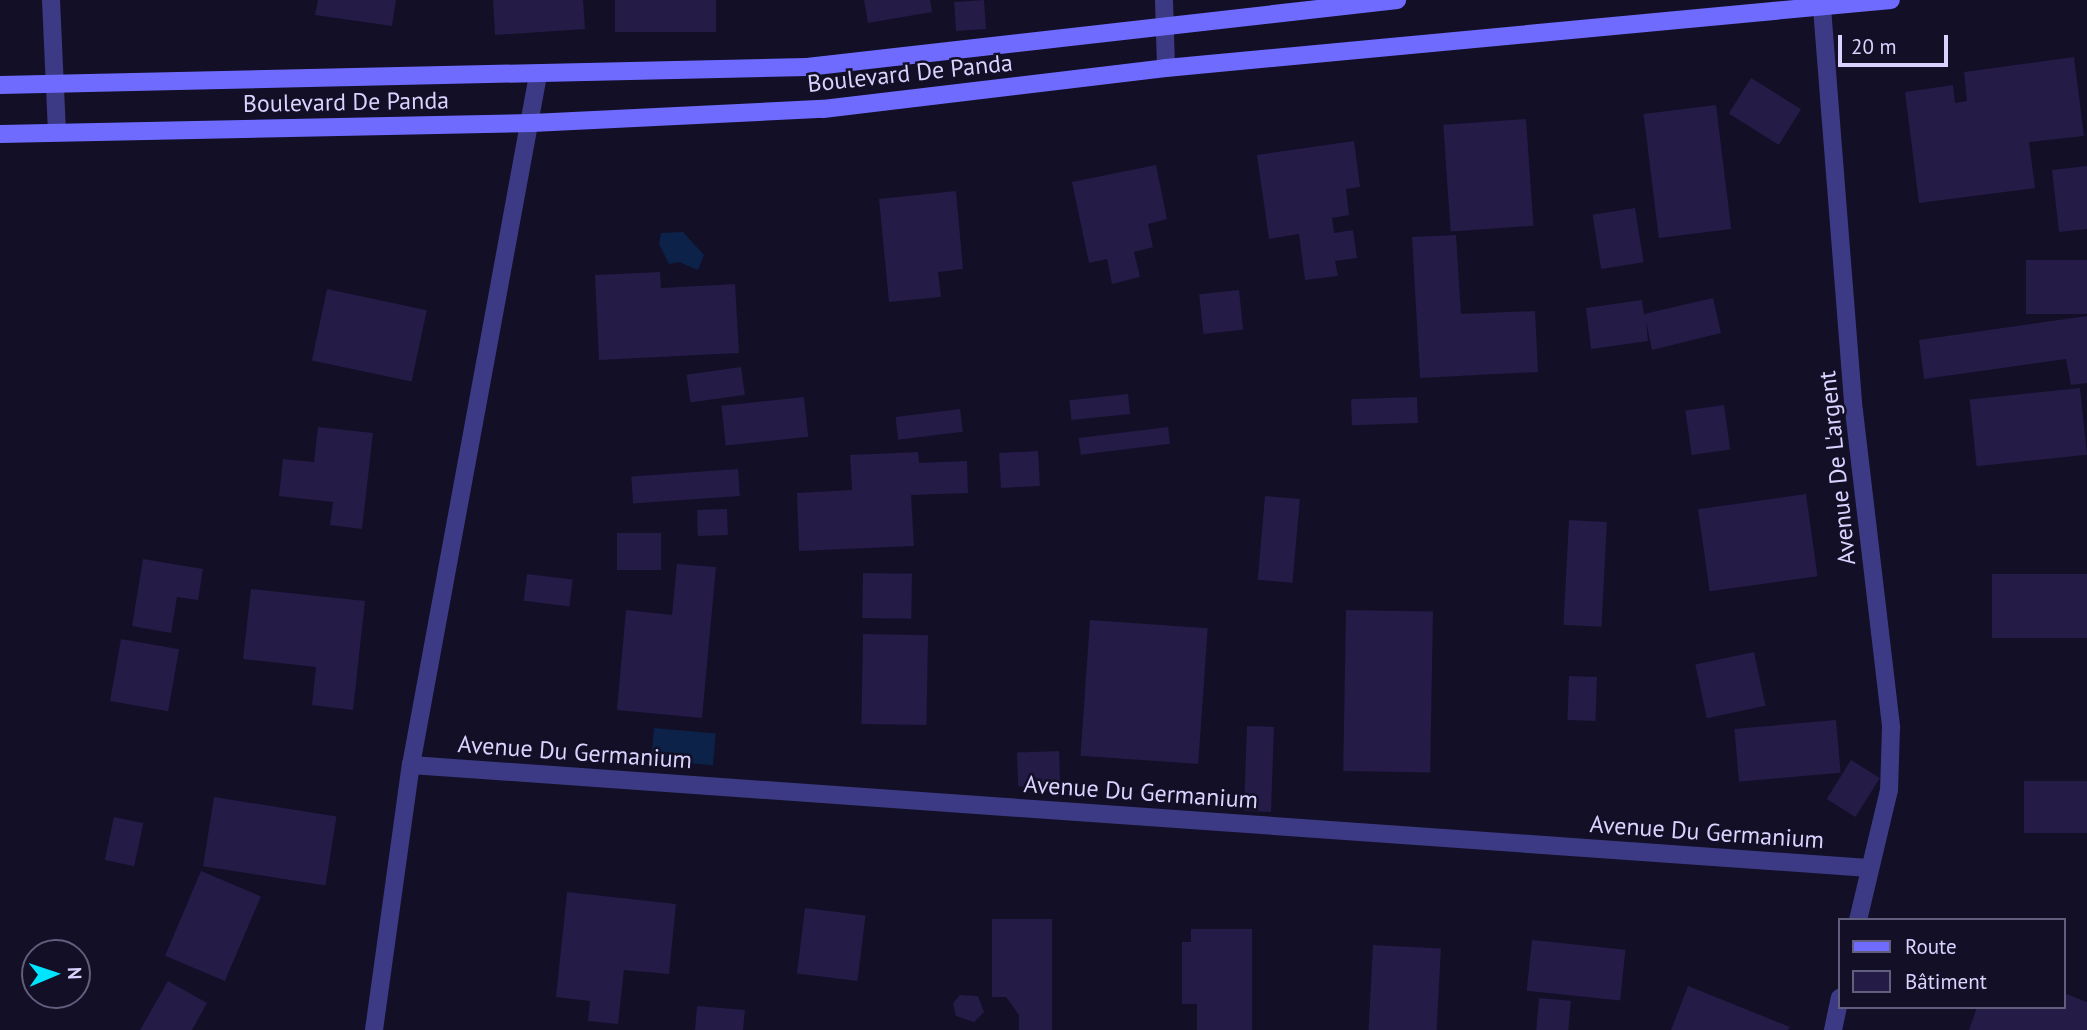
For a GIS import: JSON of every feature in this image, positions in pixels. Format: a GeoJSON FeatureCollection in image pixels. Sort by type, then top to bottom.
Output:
{"type":"FeatureCollection","features":[{"type":"Feature","properties":{"kind":"street"},"geometry":{"type":"LineString","coordinates":[[51,0],[57,131]]}},
{"type":"Feature","properties":{"kind":"street"},"geometry":{"type":"LineString","coordinates":[[1164,0],[1166,68]]}},
{"type":"Feature","properties":{"kind":"street","name":"Boulevard De Panda"},"geometry":{"type":"LineString","coordinates":[[0,85],[53,81],[257,82],[807,67],[1166,24],[1397,0]]}},
{"type":"Feature","properties":{"kind":"street","name":"Boulevard De Panda"},"geometry":{"type":"LineString","coordinates":[[0,134],[532,123],[823,109],[1166,68],[1822,4],[1891,0]]}},
{"type":"Feature","properties":{"kind":"street","name":"Avenue De L'argent"},"geometry":{"type":"LineString","coordinates":[[1822,4],[1854,411],[1891,728],[1889,790],[1868,868],[1858,918]]}},
{"type":"Feature","properties":{"kind":"street"},"geometry":{"type":"LineString","coordinates":[[374,1030],[411,765],[532,123],[538,75]]}},
{"type":"Feature","properties":{"kind":"street","name":"Avenue Du Germanium"},"geometry":{"type":"LineString","coordinates":[[411,765],[1868,868]]}},
{"type":"Feature","properties":{"kind":"street"},"geometry":{"type":"LineString","coordinates":[[1833,1030],[1839,1003]]}},
{"type":"Feature","properties":{"kind":"water"},"geometry":{"type":"Polygon","coordinates":[[[683,232],[704,255],[698,270],[679,262],[669,264],[659,244],[661,233],[683,232]]]}},
{"type":"Feature","properties":{"kind":"water"},"geometry":{"type":"Polygon","coordinates":[[[654,728],[716,733],[713,765],[651,760],[654,728]]]}},
{"type":"Feature","properties":{"kind":"building"},"geometry":{"type":"Polygon","coordinates":[[[318,0],[396,0],[392,26],[315,15],[318,0]]]}},
{"type":"Feature","properties":{"kind":"building"},"geometry":{"type":"Polygon","coordinates":[[[493,0],[583,0],[585,29],[495,35],[493,0]]]}},
{"type":"Feature","properties":{"kind":"building"},"geometry":{"type":"Polygon","coordinates":[[[615,0],[716,0],[716,32],[615,32],[615,0]]]}},
{"type":"Feature","properties":{"kind":"building"},"geometry":{"type":"Polygon","coordinates":[[[864,0],[930,0],[932,12],[868,23],[864,0]]]}},
{"type":"Feature","properties":{"kind":"building"},"geometry":{"type":"Polygon","coordinates":[[[984,0],[986,29],[956,31],[954,2],[984,0]]]}},
{"type":"Feature","properties":{"kind":"building"},"geometry":{"type":"Polygon","coordinates":[[[2074,57],[2084,136],[2029,142],[2035,188],[1919,203],[1905,92],[1953,85],[1955,103],[1967,101],[1964,72],[2074,57]]]}},
{"type":"Feature","properties":{"kind":"building"},"geometry":{"type":"Polygon","coordinates":[[[1751,78],[1801,109],[1779,145],[1729,114],[1751,78]]]}},
{"type":"Feature","properties":{"kind":"building"},"geometry":{"type":"Polygon","coordinates":[[[1716,105],[1731,229],[1659,238],[1644,114],[1716,105]]]}},
{"type":"Feature","properties":{"kind":"building"},"geometry":{"type":"Polygon","coordinates":[[[1526,119],[1533,226],[1451,232],[1443,125],[1526,119]]]}},
{"type":"Feature","properties":{"kind":"building"},"geometry":{"type":"Polygon","coordinates":[[[1354,141],[1360,187],[1346,189],[1349,215],[1332,218],[1334,233],[1353,230],[1357,258],[1335,261],[1338,276],[1305,280],[1299,234],[1269,239],[1257,155],[1354,141]]]}},
{"type":"Feature","properties":{"kind":"building"},"geometry":{"type":"Polygon","coordinates":[[[1156,165],[1167,219],[1148,224],[1153,247],[1134,252],[1140,277],[1112,284],[1107,259],[1089,263],[1072,182],[1156,165]]]}},
{"type":"Feature","properties":{"kind":"building"},"geometry":{"type":"Polygon","coordinates":[[[2087,166],[2087,229],[2059,232],[2052,170],[2087,166]]]}},
{"type":"Feature","properties":{"kind":"building"},"geometry":{"type":"Polygon","coordinates":[[[956,191],[963,269],[938,272],[941,297],[889,302],[879,199],[956,191]]]}},
{"type":"Feature","properties":{"kind":"building"},"geometry":{"type":"Polygon","coordinates":[[[1635,208],[1644,262],[1601,269],[1593,215],[1635,208]]]}},
{"type":"Feature","properties":{"kind":"building"},"geometry":{"type":"Polygon","coordinates":[[[1456,235],[1461,314],[1535,311],[1538,372],[1420,378],[1412,237],[1456,235]]]}},
{"type":"Feature","properties":{"kind":"building"},"geometry":{"type":"Polygon","coordinates":[[[2026,260],[2087,260],[2087,314],[2026,314],[2026,260]]]}},
{"type":"Feature","properties":{"kind":"building"},"geometry":{"type":"Polygon","coordinates":[[[660,272],[661,288],[735,284],[739,353],[599,360],[595,275],[660,272]]]}},
{"type":"Feature","properties":{"kind":"building"},"geometry":{"type":"Polygon","coordinates":[[[327,289],[427,310],[412,382],[312,360],[327,289]]]}},
{"type":"Feature","properties":{"kind":"building"},"geometry":{"type":"Polygon","coordinates":[[[1239,290],[1243,330],[1203,334],[1199,294],[1239,290]]]}},
{"type":"Feature","properties":{"kind":"building"},"geometry":{"type":"Polygon","coordinates":[[[1713,298],[1721,333],[1652,350],[1646,321],[1648,341],[1591,349],[1586,308],[1642,300],[1644,314],[1713,298]]]}},
{"type":"Feature","properties":{"kind":"building"},"geometry":{"type":"Polygon","coordinates":[[[2087,316],[2087,383],[2071,385],[2066,359],[1924,379],[1919,340],[2087,316]]]}},
{"type":"Feature","properties":{"kind":"building"},"geometry":{"type":"Polygon","coordinates":[[[741,367],[745,395],[690,402],[687,375],[741,367]]]}},
{"type":"Feature","properties":{"kind":"building"},"geometry":{"type":"Polygon","coordinates":[[[2080,388],[2087,455],[1977,466],[1970,400],[2080,388]]]}},
{"type":"Feature","properties":{"kind":"building"},"geometry":{"type":"Polygon","coordinates":[[[1128,394],[1130,414],[1071,420],[1069,400],[1128,394]]]}},
{"type":"Feature","properties":{"kind":"building"},"geometry":{"type":"Polygon","coordinates":[[[804,397],[808,437],[726,445],[721,406],[804,397]]]}},
{"type":"Feature","properties":{"kind":"building"},"geometry":{"type":"Polygon","coordinates":[[[1417,397],[1418,423],[1352,425],[1351,399],[1417,397]]]}},
{"type":"Feature","properties":{"kind":"building"},"geometry":{"type":"Polygon","coordinates":[[[1724,405],[1730,450],[1692,455],[1685,410],[1724,405]]]}},
{"type":"Feature","properties":{"kind":"building"},"geometry":{"type":"Polygon","coordinates":[[[960,409],[963,432],[898,440],[895,417],[960,409]]]}},
{"type":"Feature","properties":{"kind":"building"},"geometry":{"type":"Polygon","coordinates":[[[318,427],[373,433],[362,529],[330,525],[333,502],[279,496],[283,459],[314,462],[318,427]]]}},
{"type":"Feature","properties":{"kind":"building"},"geometry":{"type":"Polygon","coordinates":[[[1168,427],[1170,444],[1081,455],[1079,438],[1168,427]]]}},
{"type":"Feature","properties":{"kind":"building"},"geometry":{"type":"Polygon","coordinates":[[[1038,451],[1040,486],[1001,488],[999,453],[1038,451]]]}},
{"type":"Feature","properties":{"kind":"building"},"geometry":{"type":"Polygon","coordinates":[[[918,452],[919,463],[967,461],[968,493],[911,495],[914,546],[799,551],[797,493],[852,490],[850,455],[918,452]]]}},
{"type":"Feature","properties":{"kind":"building"},"geometry":{"type":"Polygon","coordinates":[[[738,469],[740,496],[633,503],[631,476],[738,469]]]}},
{"type":"Feature","properties":{"kind":"building"},"geometry":{"type":"Polygon","coordinates":[[[1806,494],[1818,576],[1710,591],[1698,509],[1806,494]]]}},
{"type":"Feature","properties":{"kind":"building"},"geometry":{"type":"Polygon","coordinates":[[[1265,496],[1300,499],[1293,583],[1258,580],[1265,496]]]}},
{"type":"Feature","properties":{"kind":"building"},"geometry":{"type":"Polygon","coordinates":[[[727,509],[728,535],[698,536],[697,510],[727,509]]]}},
{"type":"Feature","properties":{"kind":"building"},"geometry":{"type":"Polygon","coordinates":[[[1569,520],[1607,522],[1601,627],[1564,625],[1569,520]]]}},
{"type":"Feature","properties":{"kind":"building"},"geometry":{"type":"Polygon","coordinates":[[[617,533],[661,533],[661,570],[617,570],[617,533]]]}},
{"type":"Feature","properties":{"kind":"building"},"geometry":{"type":"Polygon","coordinates":[[[143,559],[203,569],[198,600],[177,597],[171,633],[132,626],[143,559]]]}},
{"type":"Feature","properties":{"kind":"building"},"geometry":{"type":"Polygon","coordinates":[[[677,564],[716,567],[702,718],[617,710],[626,610],[672,615],[677,564]]]}},
{"type":"Feature","properties":{"kind":"building"},"geometry":{"type":"Polygon","coordinates":[[[863,573],[912,574],[911,619],[862,618],[863,573]]]}},
{"type":"Feature","properties":{"kind":"building"},"geometry":{"type":"Polygon","coordinates":[[[527,574],[573,580],[569,606],[524,601],[527,574]]]}},
{"type":"Feature","properties":{"kind":"building"},"geometry":{"type":"Polygon","coordinates":[[[1992,574],[2087,574],[2087,638],[1992,638],[1992,574]]]}},
{"type":"Feature","properties":{"kind":"building"},"geometry":{"type":"Polygon","coordinates":[[[251,589],[365,601],[353,710],[312,705],[316,667],[243,659],[251,589]]]}},
{"type":"Feature","properties":{"kind":"building"},"geometry":{"type":"Polygon","coordinates":[[[1346,610],[1433,612],[1430,772],[1343,771],[1346,610]]]}},
{"type":"Feature","properties":{"kind":"building"},"geometry":{"type":"Polygon","coordinates":[[[1090,620],[1208,628],[1198,764],[1081,756],[1090,620]]]}},
{"type":"Feature","properties":{"kind":"building"},"geometry":{"type":"Polygon","coordinates":[[[863,634],[928,635],[926,725],[861,724],[863,634]]]}},
{"type":"Feature","properties":{"kind":"building"},"geometry":{"type":"Polygon","coordinates":[[[121,639],[179,649],[168,711],[110,701],[121,639]]]}},
{"type":"Feature","properties":{"kind":"building"},"geometry":{"type":"Polygon","coordinates":[[[1754,652],[1765,706],[1707,718],[1695,664],[1754,652]]]}},
{"type":"Feature","properties":{"kind":"building"},"geometry":{"type":"Polygon","coordinates":[[[1569,676],[1597,677],[1595,721],[1567,720],[1569,676]]]}},
{"type":"Feature","properties":{"kind":"building"},"geometry":{"type":"Polygon","coordinates":[[[1836,720],[1841,773],[1739,782],[1734,729],[1836,720]]]}},
{"type":"Feature","properties":{"kind":"building"},"geometry":{"type":"Polygon","coordinates":[[[1247,726],[1274,727],[1271,812],[1244,811],[1247,726]]]}},
{"type":"Feature","properties":{"kind":"building"},"geometry":{"type":"Polygon","coordinates":[[[1059,751],[1060,785],[1018,786],[1017,752],[1059,751]]]}},
{"type":"Feature","properties":{"kind":"building"},"geometry":{"type":"Polygon","coordinates":[[[1851,760],[1880,778],[1855,817],[1827,799],[1851,760]]]}},
{"type":"Feature","properties":{"kind":"building"},"geometry":{"type":"Polygon","coordinates":[[[2024,781],[2087,781],[2087,833],[2024,833],[2024,781]]]}},
{"type":"Feature","properties":{"kind":"building"},"geometry":{"type":"Polygon","coordinates":[[[214,797],[336,816],[326,886],[203,866],[214,797]]]}},
{"type":"Feature","properties":{"kind":"building"},"geometry":{"type":"Polygon","coordinates":[[[114,817],[143,823],[134,866],[105,860],[114,817]]]}},
{"type":"Feature","properties":{"kind":"building"},"geometry":{"type":"Polygon","coordinates":[[[201,871],[261,896],[225,981],[165,956],[201,871]]]}},
{"type":"Feature","properties":{"kind":"building"},"geometry":{"type":"Polygon","coordinates":[[[567,892],[676,904],[669,974],[624,970],[618,1024],[588,1021],[590,1001],[556,997],[567,892]]]}},
{"type":"Feature","properties":{"kind":"building"},"geometry":{"type":"Polygon","coordinates":[[[805,908],[866,915],[858,981],[797,974],[805,908]]]}},
{"type":"Feature","properties":{"kind":"building"},"geometry":{"type":"Polygon","coordinates":[[[992,919],[1052,919],[1052,1030],[1019,1030],[1019,1015],[1006,997],[992,997],[992,919]]]}},
{"type":"Feature","properties":{"kind":"building"},"geometry":{"type":"Polygon","coordinates":[[[1191,929],[1252,929],[1252,1030],[1197,1030],[1197,1004],[1182,1004],[1182,942],[1191,942],[1191,929]]]}},
{"type":"Feature","properties":{"kind":"building"},"geometry":{"type":"Polygon","coordinates":[[[1532,940],[1625,950],[1620,1001],[1527,991],[1532,940]]]}},
{"type":"Feature","properties":{"kind":"building"},"geometry":{"type":"Polygon","coordinates":[[[1373,945],[1441,949],[1437,1030],[1369,1030],[1373,945]]]}},
{"type":"Feature","properties":{"kind":"building"},"geometry":{"type":"Polygon","coordinates":[[[168,981],[207,1003],[192,1030],[140,1030],[168,981]]]}},
{"type":"Feature","properties":{"kind":"building"},"geometry":{"type":"Polygon","coordinates":[[[1688,986],[1790,1027],[1788,1030],[1671,1030],[1688,986]]]}},
{"type":"Feature","properties":{"kind":"building"},"geometry":{"type":"Polygon","coordinates":[[[2066,994],[2087,1002],[2087,1030],[1969,1030],[1976,1009],[2066,1009],[2066,994]]]}},
{"type":"Feature","properties":{"kind":"building"},"geometry":{"type":"Polygon","coordinates":[[[960,995],[978,996],[984,1012],[974,1022],[956,1016],[953,1003],[960,995]]]}},
{"type":"Feature","properties":{"kind":"building"},"geometry":{"type":"Polygon","coordinates":[[[1539,998],[1571,1001],[1568,1030],[1536,1030],[1539,998]]]}},
{"type":"Feature","properties":{"kind":"building"},"geometry":{"type":"Polygon","coordinates":[[[697,1006],[745,1010],[743,1030],[695,1030],[697,1006]]]}}]}
